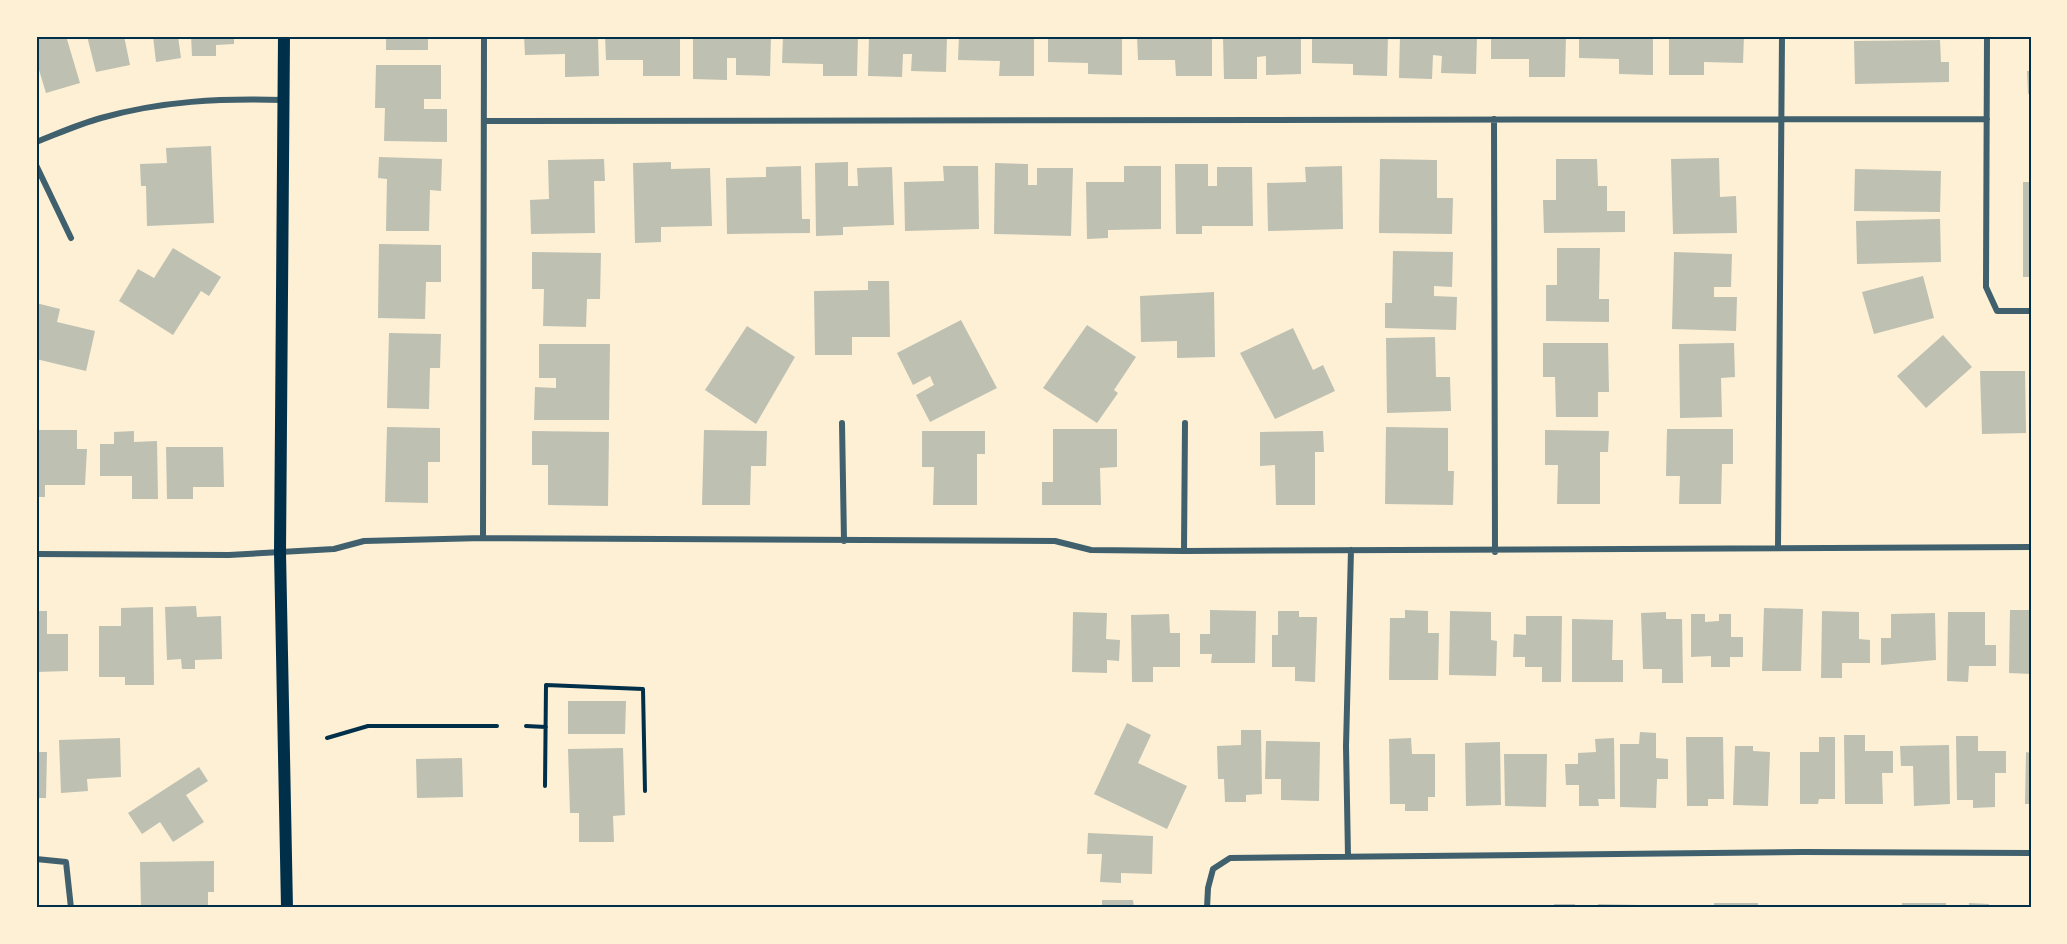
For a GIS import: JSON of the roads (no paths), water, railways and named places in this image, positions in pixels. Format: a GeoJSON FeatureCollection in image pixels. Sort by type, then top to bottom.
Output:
{"type":"FeatureCollection","features":[{"type":"Feature","properties":{"kind":"main road"},"geometry":{"type":"LineString","coordinates":[[285,36],[280,552],[287,908]]}},
{"type":"Feature","properties":{"kind":"street"},"geometry":{"type":"LineString","coordinates":[[483,538],[484,36]]}},
{"type":"Feature","properties":{"kind":"street"},"geometry":{"type":"LineString","coordinates":[[1778,548],[1782,36]]}},
{"type":"Feature","properties":{"kind":"street"},"geometry":{"type":"LineString","coordinates":[[1987,36],[1986,287],[1997,311],[2031,311]]}},
{"type":"Feature","properties":{"kind":"street"},"geometry":{"type":"LineString","coordinates":[[36,142],[99,118],[156,105],[208,100],[284,100]]}},
{"type":"Feature","properties":{"kind":"street"},"geometry":{"type":"LineString","coordinates":[[1494,119],[1495,552]]}},
{"type":"Feature","properties":{"kind":"street"},"geometry":{"type":"LineString","coordinates":[[485,121],[1987,119]]}},
{"type":"Feature","properties":{"kind":"street"},"geometry":{"type":"LineString","coordinates":[[36,165],[70,238]]}},
{"type":"Feature","properties":{"kind":"street"},"geometry":{"type":"LineString","coordinates":[[842,423],[843,542]]}},
{"type":"Feature","properties":{"kind":"street"},"geometry":{"type":"LineString","coordinates":[[1184,551],[1185,423]]}},
{"type":"Feature","properties":{"kind":"street"},"geometry":{"type":"LineString","coordinates":[[36,554],[229,555],[334,549],[364,541],[483,538],[843,542],[1055,541],[1091,550],[1184,551],[1495,552],[2031,547]]}},
{"type":"Feature","properties":{"kind":"street"},"geometry":{"type":"LineString","coordinates":[[1348,856],[1346,746],[1351,550]]}},
{"type":"Feature","properties":{"kind":"street"},"geometry":{"type":"LineString","coordinates":[[1207,908],[1208,888],[1213,869],[1230,858],[2031,853]]}},
{"type":"Feature","properties":{"kind":"street"},"geometry":{"type":"LineString","coordinates":[[36,859],[66,862],[71,908]]}}]}
